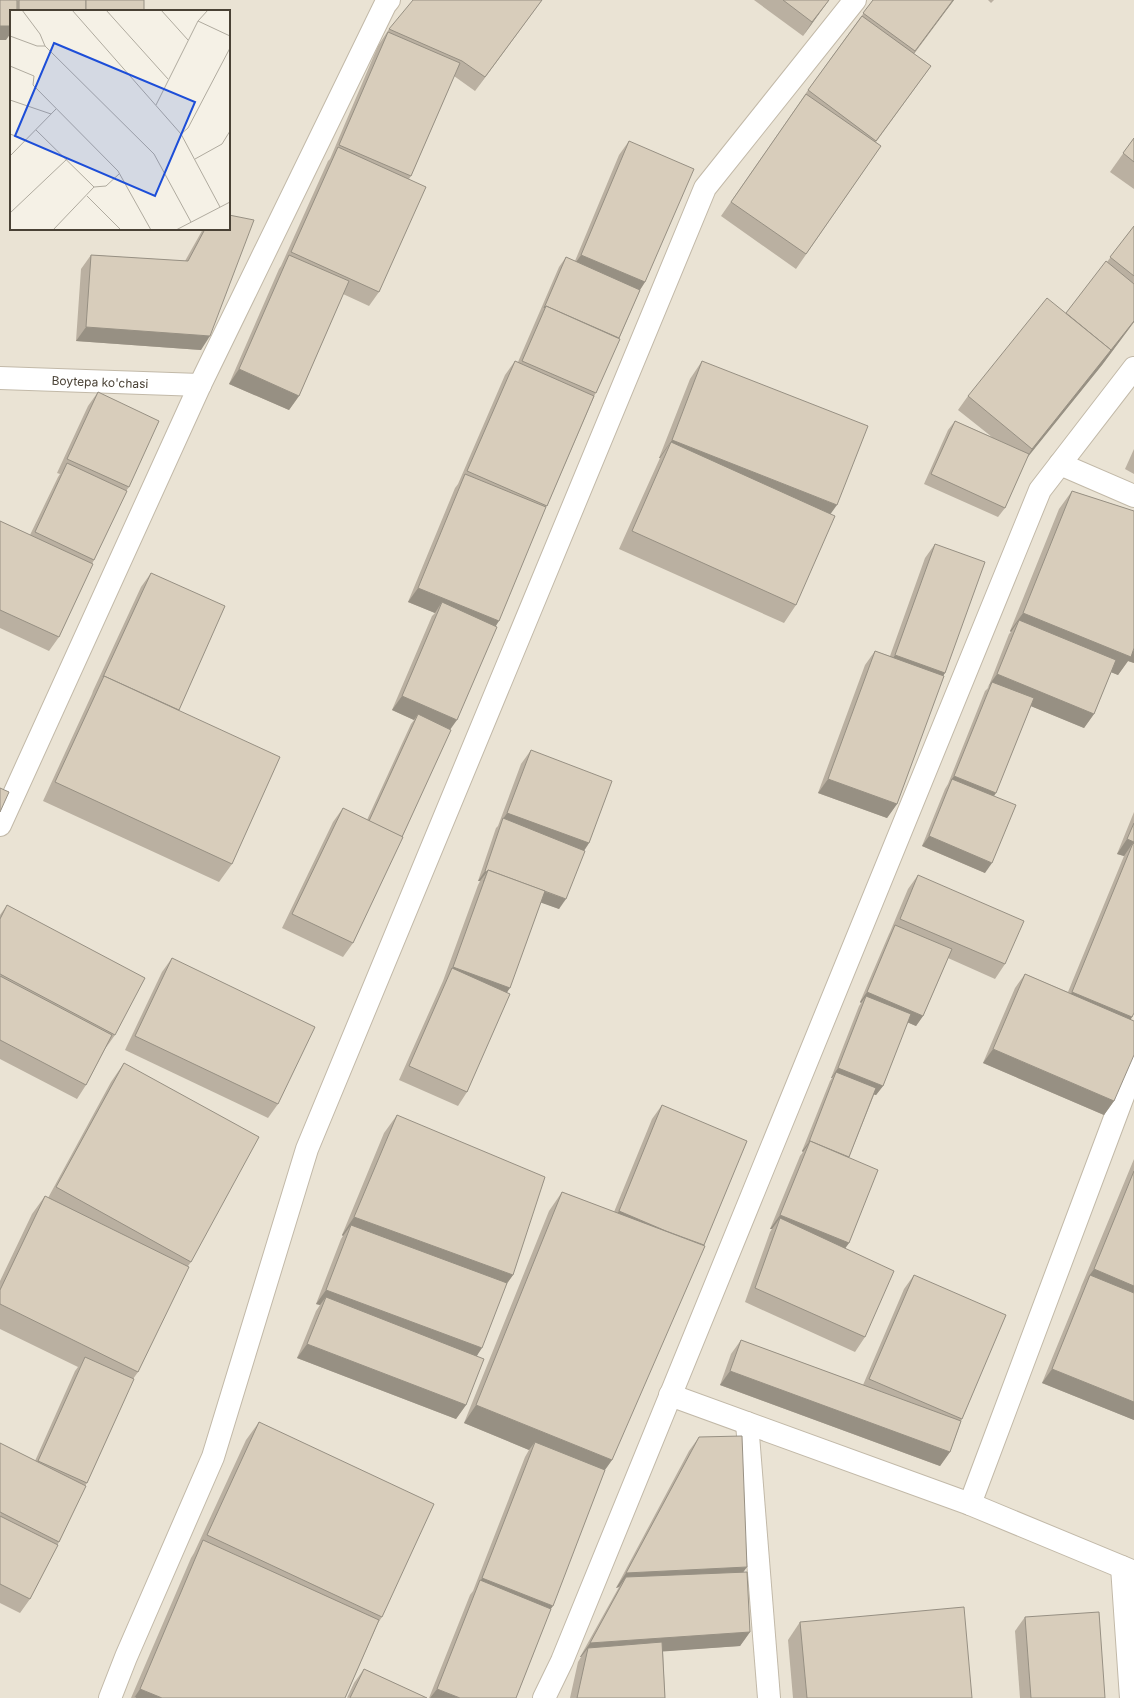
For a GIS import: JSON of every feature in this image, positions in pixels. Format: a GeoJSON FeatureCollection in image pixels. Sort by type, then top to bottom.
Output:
{"type":"FeatureCollection","features":[{"type":"Feature","properties":{"kind":"street"},"geometry":{"type":"LineString","coordinates":[[110,1698],[126,1657],[213,1457],[306,1149],[705,188],[855,0]]}},
{"type":"Feature","properties":{"kind":"street"},"geometry":{"type":"LineString","coordinates":[[0,825],[200,386],[384,2]]}},
{"type":"Feature","properties":{"kind":"street"},"geometry":{"type":"LineString","coordinates":[[544,1698],[562,1660],[1040,490],[1134,368]]}},
{"type":"Feature","properties":{"kind":"street","name":"Boytepa ko'chasi"},"geometry":{"type":"LineString","coordinates":[[0,378],[200,386]]}},
{"type":"Feature","properties":{"kind":"street"},"geometry":{"type":"LineString","coordinates":[[1060,464],[1134,496]]}},
{"type":"Feature","properties":{"kind":"street"},"geometry":{"type":"LineString","coordinates":[[970,1504],[1134,1067]]}},
{"type":"Feature","properties":{"kind":"street"},"geometry":{"type":"LineString","coordinates":[[670,1395],[970,1504],[1128,1569],[1131,1698]]}},
{"type":"Feature","properties":{"kind":"street"},"geometry":{"type":"LineString","coordinates":[[747,1423],[770,1698]]}},
{"type":"Feature","properties":{"kind":"shaded area"},"geometry":{"type":"Polygon","coordinates":[[[0,0],[1134,0],[1134,1698],[0,1698],[0,0]]]}},
{"type":"Feature","properties":{"kind":"building"},"geometry":{"type":"Polygon","coordinates":[[[0,0],[17,0],[17,10],[10,10],[10,26],[0,26],[0,0]]]}},
{"type":"Feature","properties":{"kind":"building"},"geometry":{"type":"Polygon","coordinates":[[[19,0],[86,0],[86,10],[19,10],[19,0]]]}},
{"type":"Feature","properties":{"kind":"building"},"geometry":{"type":"Polygon","coordinates":[[[86,0],[144,0],[144,10],[86,10],[86,0]]]}},
{"type":"Feature","properties":{"kind":"building"},"geometry":{"type":"Polygon","coordinates":[[[413,0],[542,0],[485,77],[462,61],[389,29],[413,0]]]}},
{"type":"Feature","properties":{"kind":"building"},"geometry":{"type":"Polygon","coordinates":[[[783,0],[829,0],[812,22],[783,0]]]}},
{"type":"Feature","properties":{"kind":"building"},"geometry":{"type":"Polygon","coordinates":[[[873,0],[953,0],[915,51],[863,13],[873,0]]]}},
{"type":"Feature","properties":{"kind":"building"},"geometry":{"type":"Polygon","coordinates":[[[862,16],[931,66],[876,141],[808,90],[862,16]]]}},
{"type":"Feature","properties":{"kind":"building"},"geometry":{"type":"Polygon","coordinates":[[[388,32],[460,63],[411,176],[339,145],[388,32]]]}},
{"type":"Feature","properties":{"kind":"building"},"geometry":{"type":"Polygon","coordinates":[[[806,94],[881,146],[806,254],[731,202],[806,94]]]}},
{"type":"Feature","properties":{"kind":"building"},"geometry":{"type":"Polygon","coordinates":[[[1134,138],[1134,162],[1123,153],[1134,138]]]}},
{"type":"Feature","properties":{"kind":"building"},"geometry":{"type":"Polygon","coordinates":[[[629,141],[694,169],[645,282],[581,255],[629,141]]]}},
{"type":"Feature","properties":{"kind":"building"},"geometry":{"type":"Polygon","coordinates":[[[338,147],[426,187],[379,292],[291,252],[338,147]]]}},
{"type":"Feature","properties":{"kind":"building"},"geometry":{"type":"Polygon","coordinates":[[[230,215],[254,220],[210,336],[86,327],[91,255],[188,261],[204,230],[230,230],[230,215]]]}},
{"type":"Feature","properties":{"kind":"building"},"geometry":{"type":"Polygon","coordinates":[[[1134,226],[1134,276],[1110,257],[1134,226]]]}},
{"type":"Feature","properties":{"kind":"building"},"geometry":{"type":"Polygon","coordinates":[[[289,255],[349,281],[299,396],[239,369],[289,255]]]}},
{"type":"Feature","properties":{"kind":"building"},"geometry":{"type":"Polygon","coordinates":[[[566,257],[640,290],[619,338],[546,306],[544,308],[566,257]]]}},
{"type":"Feature","properties":{"kind":"building"},"geometry":{"type":"Polygon","coordinates":[[[1106,261],[1134,284],[1134,321],[1111,350],[1066,313],[1106,261]]]}},
{"type":"Feature","properties":{"kind":"building"},"geometry":{"type":"Polygon","coordinates":[[[1047,298],[1111,350],[1032,449],[968,396],[1047,298]]]}},
{"type":"Feature","properties":{"kind":"building"},"geometry":{"type":"Polygon","coordinates":[[[546,306],[620,339],[596,393],[522,361],[546,306]]]}},
{"type":"Feature","properties":{"kind":"building"},"geometry":{"type":"Polygon","coordinates":[[[515,361],[594,396],[547,506],[467,471],[515,361]]]}},
{"type":"Feature","properties":{"kind":"building"},"geometry":{"type":"Polygon","coordinates":[[[702,361],[868,426],[837,505],[672,440],[702,361]]]}},
{"type":"Feature","properties":{"kind":"building"},"geometry":{"type":"Polygon","coordinates":[[[98,392],[159,421],[129,487],[67,459],[98,392]]]}},
{"type":"Feature","properties":{"kind":"building"},"geometry":{"type":"Polygon","coordinates":[[[955,421],[1029,454],[1005,508],[931,474],[955,421]]]}},
{"type":"Feature","properties":{"kind":"building"},"geometry":{"type":"Polygon","coordinates":[[[671,442],[835,516],[796,605],[632,531],[671,442]]]}},
{"type":"Feature","properties":{"kind":"building"},"geometry":{"type":"Polygon","coordinates":[[[67,463],[127,491],[94,560],[35,532],[67,463]]]}},
{"type":"Feature","properties":{"kind":"building"},"geometry":{"type":"Polygon","coordinates":[[[465,474],[546,507],[499,621],[418,588],[465,474]]]}},
{"type":"Feature","properties":{"kind":"building"},"geometry":{"type":"Polygon","coordinates":[[[1072,491],[1134,511],[1134,648],[1131,657],[1023,613],[1072,491]]]}},
{"type":"Feature","properties":{"kind":"building"},"geometry":{"type":"Polygon","coordinates":[[[0,521],[93,564],[59,637],[0,610],[0,521]]]}},
{"type":"Feature","properties":{"kind":"building"},"geometry":{"type":"Polygon","coordinates":[[[935,544],[985,562],[945,673],[895,655],[935,544]]]}},
{"type":"Feature","properties":{"kind":"building"},"geometry":{"type":"Polygon","coordinates":[[[151,573],[225,606],[179,710],[104,676],[103,677],[151,573]]]}},
{"type":"Feature","properties":{"kind":"building"},"geometry":{"type":"Polygon","coordinates":[[[442,602],[497,627],[457,720],[402,696],[442,602]]]}},
{"type":"Feature","properties":{"kind":"building"},"geometry":{"type":"Polygon","coordinates":[[[1019,620],[1116,660],[1094,714],[997,674],[1019,620]]]}},
{"type":"Feature","properties":{"kind":"building"},"geometry":{"type":"Polygon","coordinates":[[[875,651],[944,676],[897,804],[828,779],[875,651]]]}},
{"type":"Feature","properties":{"kind":"building"},"geometry":{"type":"Polygon","coordinates":[[[104,676],[280,757],[232,864],[55,782],[104,676]]]}},
{"type":"Feature","properties":{"kind":"building"},"geometry":{"type":"Polygon","coordinates":[[[992,682],[1034,698],[996,793],[954,776],[992,682]]]}},
{"type":"Feature","properties":{"kind":"building"},"geometry":{"type":"Polygon","coordinates":[[[418,714],[451,730],[402,837],[369,821],[418,714]]]}},
{"type":"Feature","properties":{"kind":"building"},"geometry":{"type":"Polygon","coordinates":[[[531,750],[612,781],[589,843],[507,813],[531,750]]]}},
{"type":"Feature","properties":{"kind":"building"},"geometry":{"type":"Polygon","coordinates":[[[952,779],[1016,805],[992,863],[929,836],[952,779]]]}},
{"type":"Feature","properties":{"kind":"building"},"geometry":{"type":"Polygon","coordinates":[[[0,788],[9,792],[0,812],[0,788]]]}},
{"type":"Feature","properties":{"kind":"building"},"geometry":{"type":"Polygon","coordinates":[[[343,808],[403,837],[353,943],[292,914],[343,808]]]}},
{"type":"Feature","properties":{"kind":"building"},"geometry":{"type":"Polygon","coordinates":[[[503,818],[585,851],[566,899],[488,870],[487,872],[485,871],[503,818]]]}},
{"type":"Feature","properties":{"kind":"building"},"geometry":{"type":"Polygon","coordinates":[[[1134,823],[1134,842],[1127,839],[1134,823]]]}},
{"type":"Feature","properties":{"kind":"building"},"geometry":{"type":"Polygon","coordinates":[[[1133,843],[1134,1013],[1132,1017],[1072,992],[1133,843]]]}},
{"type":"Feature","properties":{"kind":"building"},"geometry":{"type":"Polygon","coordinates":[[[488,870],[545,891],[510,988],[453,967],[488,870]]]}},
{"type":"Feature","properties":{"kind":"building"},"geometry":{"type":"Polygon","coordinates":[[[918,875],[1024,921],[1005,964],[900,919],[918,875]]]}},
{"type":"Feature","properties":{"kind":"building"},"geometry":{"type":"Polygon","coordinates":[[[7,905],[145,978],[115,1035],[0,974],[0,919],[7,905]]]}},
{"type":"Feature","properties":{"kind":"building"},"geometry":{"type":"Polygon","coordinates":[[[895,925],[952,949],[923,1016],[867,992],[895,925]]]}},
{"type":"Feature","properties":{"kind":"building"},"geometry":{"type":"Polygon","coordinates":[[[172,958],[315,1027],[278,1104],[135,1036],[172,958]]]}},
{"type":"Feature","properties":{"kind":"building"},"geometry":{"type":"Polygon","coordinates":[[[452,968],[510,994],[467,1092],[409,1066],[452,968]]]}},
{"type":"Feature","properties":{"kind":"building"},"geometry":{"type":"Polygon","coordinates":[[[1025,974],[1134,1021],[1134,1055],[1114,1101],[993,1049],[1025,974]]]}},
{"type":"Feature","properties":{"kind":"building"},"geometry":{"type":"Polygon","coordinates":[[[0,976],[112,1035],[86,1085],[0,1040],[0,976]]]}},
{"type":"Feature","properties":{"kind":"building"},"geometry":{"type":"Polygon","coordinates":[[[866,996],[911,1014],[883,1086],[838,1068],[866,996]]]}},
{"type":"Feature","properties":{"kind":"building"},"geometry":{"type":"Polygon","coordinates":[[[124,1063],[259,1137],[191,1262],[56,1187],[124,1063]]]}},
{"type":"Feature","properties":{"kind":"building"},"geometry":{"type":"Polygon","coordinates":[[[836,1072],[876,1088],[849,1157],[810,1141],[809,1142],[836,1072]]]}},
{"type":"Feature","properties":{"kind":"building"},"geometry":{"type":"Polygon","coordinates":[[[662,1105],[747,1141],[704,1245],[619,1211],[662,1105]]]}},
{"type":"Feature","properties":{"kind":"building"},"geometry":{"type":"Polygon","coordinates":[[[397,1115],[545,1177],[513,1275],[354,1217],[397,1115]]]}},
{"type":"Feature","properties":{"kind":"building"},"geometry":{"type":"Polygon","coordinates":[[[810,1141],[878,1170],[849,1243],[780,1215],[810,1141]]]}},
{"type":"Feature","properties":{"kind":"building"},"geometry":{"type":"Polygon","coordinates":[[[1134,1171],[1134,1286],[1094,1269],[1134,1171]]]}},
{"type":"Feature","properties":{"kind":"building"},"geometry":{"type":"Polygon","coordinates":[[[562,1192],[705,1246],[612,1460],[476,1405],[562,1192]]]}},
{"type":"Feature","properties":{"kind":"building"},"geometry":{"type":"Polygon","coordinates":[[[45,1196],[189,1267],[138,1372],[0,1304],[0,1290],[45,1196]]]}},
{"type":"Feature","properties":{"kind":"building"},"geometry":{"type":"Polygon","coordinates":[[[780,1218],[894,1271],[865,1337],[755,1288],[780,1218]]]}},
{"type":"Feature","properties":{"kind":"building"},"geometry":{"type":"Polygon","coordinates":[[[351,1225],[507,1283],[482,1348],[326,1290],[351,1225]]]}},
{"type":"Feature","properties":{"kind":"building"},"geometry":{"type":"Polygon","coordinates":[[[914,1275],[1006,1315],[962,1419],[869,1379],[914,1275]]]}},
{"type":"Feature","properties":{"kind":"building"},"geometry":{"type":"Polygon","coordinates":[[[1090,1275],[1134,1293],[1134,1402],[1052,1369],[1090,1275]]]}},
{"type":"Feature","properties":{"kind":"building"},"geometry":{"type":"Polygon","coordinates":[[[326,1297],[484,1359],[466,1405],[307,1344],[326,1297]]]}},
{"type":"Feature","properties":{"kind":"building"},"geometry":{"type":"Polygon","coordinates":[[[741,1340],[961,1421],[950,1452],[730,1371],[741,1340]]]}},
{"type":"Feature","properties":{"kind":"building"},"geometry":{"type":"Polygon","coordinates":[[[85,1357],[134,1379],[87,1483],[38,1461],[85,1357]]]}},
{"type":"Feature","properties":{"kind":"building"},"geometry":{"type":"Polygon","coordinates":[[[259,1422],[434,1504],[382,1617],[207,1535],[259,1422]]]}},
{"type":"Feature","properties":{"kind":"building"},"geometry":{"type":"Polygon","coordinates":[[[742,1436],[747,1567],[626,1573],[699,1437],[742,1436]]]}},
{"type":"Feature","properties":{"kind":"building"},"geometry":{"type":"Polygon","coordinates":[[[535,1442],[605,1470],[553,1606],[482,1578],[535,1442]]]}},
{"type":"Feature","properties":{"kind":"building"},"geometry":{"type":"Polygon","coordinates":[[[0,1443],[86,1486],[59,1542],[0,1512],[0,1443]]]}},
{"type":"Feature","properties":{"kind":"building"},"geometry":{"type":"Polygon","coordinates":[[[0,1516],[58,1545],[30,1599],[0,1584],[0,1516]]]}},
{"type":"Feature","properties":{"kind":"building"},"geometry":{"type":"Polygon","coordinates":[[[203,1540],[379,1620],[345,1698],[162,1698],[140,1689],[203,1540]]]}},
{"type":"Feature","properties":{"kind":"building"},"geometry":{"type":"Polygon","coordinates":[[[747,1572],[750,1632],[590,1643],[626,1577],[747,1572]]]}},
{"type":"Feature","properties":{"kind":"building"},"geometry":{"type":"Polygon","coordinates":[[[480,1580],[551,1609],[516,1698],[460,1698],[437,1689],[480,1580]]]}},
{"type":"Feature","properties":{"kind":"building"},"geometry":{"type":"Polygon","coordinates":[[[964,1607],[972,1698],[807,1698],[800,1622],[964,1607]]]}},
{"type":"Feature","properties":{"kind":"building"},"geometry":{"type":"Polygon","coordinates":[[[1099,1612],[1105,1698],[1031,1698],[1025,1617],[1099,1612]]]}},
{"type":"Feature","properties":{"kind":"building"},"geometry":{"type":"Polygon","coordinates":[[[662,1642],[665,1698],[577,1698],[588,1648],[662,1642]]]}},
{"type":"Feature","properties":{"kind":"building"},"geometry":{"type":"Polygon","coordinates":[[[364,1669],[427,1698],[350,1698],[364,1669]]]}}]}
